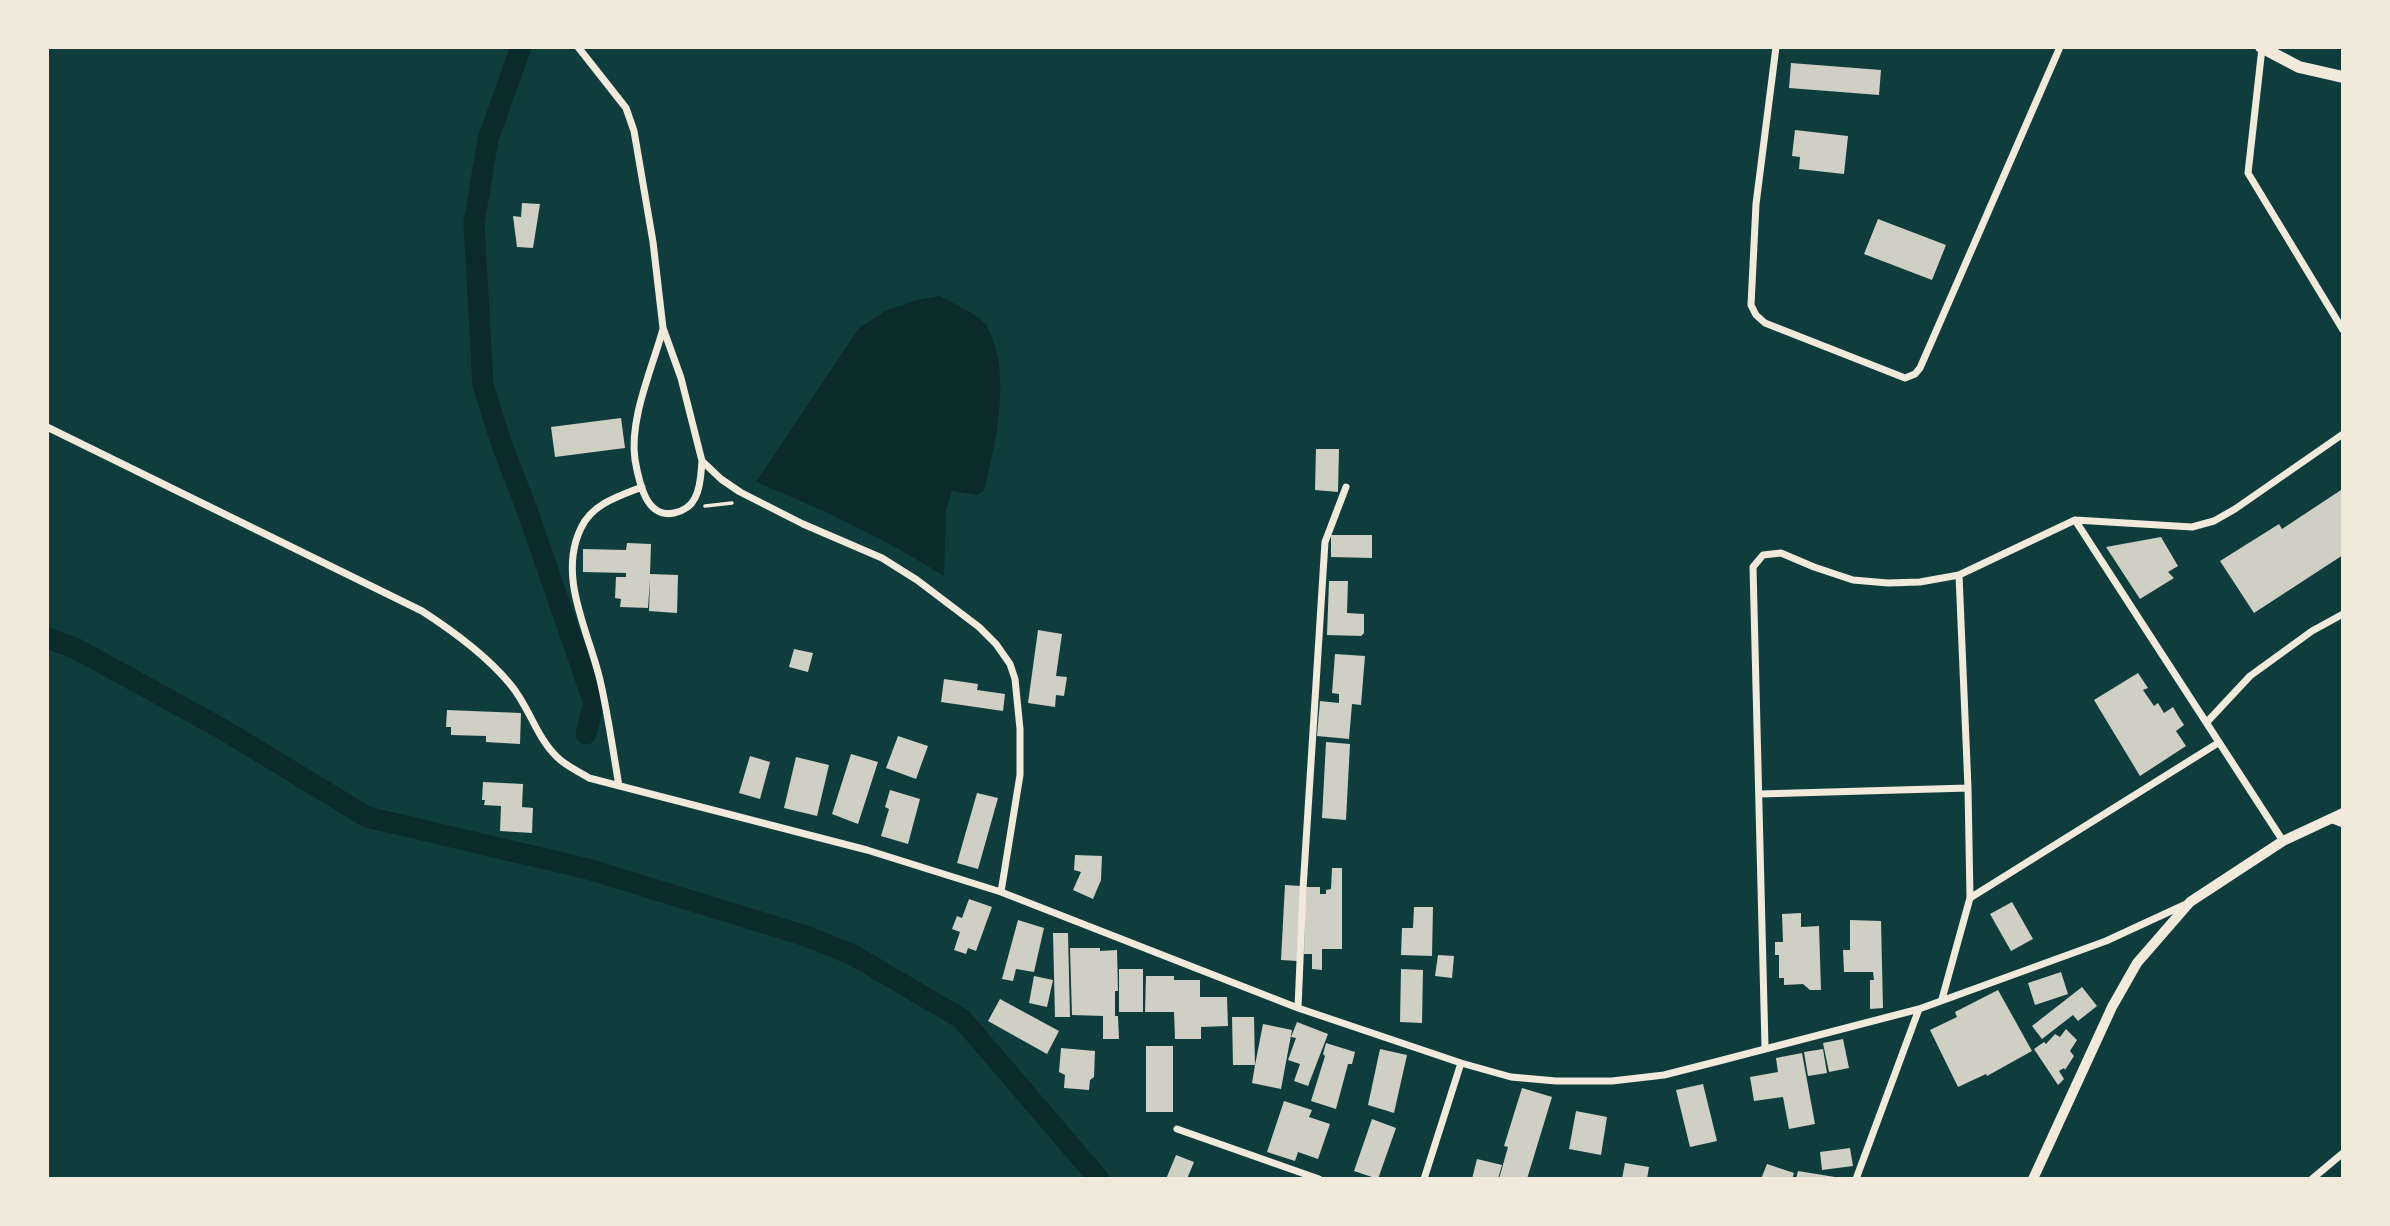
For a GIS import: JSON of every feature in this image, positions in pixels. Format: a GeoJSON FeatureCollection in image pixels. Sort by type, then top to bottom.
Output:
{"type":"FeatureCollection","features":[{"type":"Feature","properties":{"kind":"main road"},"geometry":{"type":"LineString","coordinates":[[2261,48],[2300,67],[2343,77]]}},
{"type":"Feature","properties":{"kind":"street"},"geometry":{"type":"LineString","coordinates":[[578,47],[626,108],[634,131],[653,242],[663,328],[681,378],[702,461],[696,496],[689,507],[668,514],[657,512],[650,507],[635,459],[635,422],[663,328]]}},
{"type":"Feature","properties":{"kind":"street"},"geometry":{"type":"LineString","coordinates":[[1776,47],[1756,204],[1751,305],[1756,315],[1765,323],[1910,378],[1920,368],[2060,47]]}},
{"type":"Feature","properties":{"kind":"street"},"geometry":{"type":"LineString","coordinates":[[2261,48],[2248,173],[2343,330]]}},
{"type":"Feature","properties":{"kind":"street"},"geometry":{"type":"LineString","coordinates":[[47,427],[430,616],[488,661],[528,708],[556,757],[589,778],[867,850],[1001,892],[1298,1008],[1511,1077],[1556,1081],[1612,1081],[1664,1075],[1919,1009],[2106,941],[2190,902],[2283,841],[2343,813]]}},
{"type":"Feature","properties":{"kind":"street"},"geometry":{"type":"LineString","coordinates":[[1765,1047],[1754,567],[1763,555],[1781,553],[1814,568],[1853,580],[1920,583],[1959,575],[2075,520],[2192,527],[2214,521],[2235,509],[2343,434]]}},
{"type":"Feature","properties":{"kind":"street"},"geometry":{"type":"LineString","coordinates":[[702,461],[721,479],[760,501],[803,524],[882,558],[917,580],[996,643],[1010,664],[1017,692],[1020,729],[1020,775],[1001,892]]}},
{"type":"Feature","properties":{"kind":"street"},"geometry":{"type":"LineString","coordinates":[[620,786],[600,678],[582,624],[574,586],[573,555],[581,527],[594,510],[642,486]]}},
{"type":"Feature","properties":{"kind":"street"},"geometry":{"type":"LineString","coordinates":[[1298,1008],[1325,542],[1346,486]]}},
{"type":"Feature","properties":{"kind":"street"},"geometry":{"type":"LineString","coordinates":[[2075,520],[2283,841]]}},
{"type":"Feature","properties":{"kind":"street"},"geometry":{"type":"LineString","coordinates":[[1942,999],[1970,898],[1959,575]]}},
{"type":"Feature","properties":{"kind":"street"},"geometry":{"type":"LineString","coordinates":[[2207,722],[2250,676],[2312,631],[2343,614]]}},
{"type":"Feature","properties":{"kind":"street"},"geometry":{"type":"LineString","coordinates":[[1970,898],[2218,743]]}},
{"type":"Feature","properties":{"kind":"street"},"geometry":{"type":"LineString","coordinates":[[1760,794],[1968,788]]}},
{"type":"Feature","properties":{"kind":"street"},"geometry":{"type":"LineString","coordinates":[[2330,819],[2343,824]]}},
{"type":"Feature","properties":{"kind":"street"},"geometry":{"type":"LineString","coordinates":[[2033,1179],[2112,1007],[2137,963],[2190,902]]}},
{"type":"Feature","properties":{"kind":"street"},"geometry":{"type":"LineString","coordinates":[[1856,1179],[1919,1009]]}},
{"type":"Feature","properties":{"kind":"street"},"geometry":{"type":"LineString","coordinates":[[1424,1179],[1461,1063]]}},
{"type":"Feature","properties":{"kind":"street"},"geometry":{"type":"LineString","coordinates":[[1177,1129],[1319,1179]]}},
{"type":"Feature","properties":{"kind":"street"},"geometry":{"type":"LineString","coordinates":[[2312,1179],[2343,1153]]}},
{"type":"Feature","properties":{"kind":"path"},"geometry":{"type":"LineString","coordinates":[[689,507],[760,501]]}},
{"type":"Feature","properties":{"kind":"water"},"geometry":{"type":"Polygon","coordinates":[[[940,296],[972,313],[986,325],[999,363],[1000,384],[997,429],[984,490],[977,495],[952,491],[946,510],[944,576],[852,525],[756,482],[859,328],[885,311],[917,300],[940,296]]]}},
{"type":"Feature","properties":{"kind":"building"},"geometry":{"type":"Polygon","coordinates":[[[1791,63],[1881,70],[1879,95],[1789,88],[1791,63]]]}},
{"type":"Feature","properties":{"kind":"building"},"geometry":{"type":"Polygon","coordinates":[[[1795,130],[1848,136],[1844,174],[1799,169],[1800,157],[1792,156],[1795,130]]]}},
{"type":"Feature","properties":{"kind":"building"},"geometry":{"type":"Polygon","coordinates":[[[522,203],[540,204],[533,248],[517,247],[513,216],[521,217],[522,203]]]}},
{"type":"Feature","properties":{"kind":"building"},"geometry":{"type":"Polygon","coordinates":[[[1878,219],[1946,245],[1932,280],[1864,254],[1878,219]]]}},
{"type":"Feature","properties":{"kind":"building"},"geometry":{"type":"Polygon","coordinates":[[[621,418],[625,448],[555,457],[551,427],[621,418]]]}},
{"type":"Feature","properties":{"kind":"building"},"geometry":{"type":"Polygon","coordinates":[[[1316,449],[1339,449],[1338,492],[1315,490],[1316,449]]]}},
{"type":"Feature","properties":{"kind":"building"},"geometry":{"type":"Polygon","coordinates":[[[2341,490],[2343,555],[2254,613],[2220,561],[2279,524],[2282,529],[2341,490]]]}},
{"type":"Feature","properties":{"kind":"building"},"geometry":{"type":"Polygon","coordinates":[[[1331,535],[1372,535],[1372,558],[1331,557],[1331,535]]]}},
{"type":"Feature","properties":{"kind":"building"},"geometry":{"type":"Polygon","coordinates":[[[2161,537],[2178,566],[2168,572],[2174,578],[2140,599],[2106,547],[2161,537]]]}},
{"type":"Feature","properties":{"kind":"building"},"geometry":{"type":"Polygon","coordinates":[[[627,543],[651,544],[650,574],[678,575],[677,613],[649,611],[650,579],[648,608],[620,607],[621,599],[615,598],[616,577],[626,577],[626,573],[583,572],[583,549],[626,550],[627,543]]]}},
{"type":"Feature","properties":{"kind":"building"},"geometry":{"type":"Polygon","coordinates":[[[1329,581],[1348,581],[1347,613],[1364,614],[1364,633],[1361,636],[1327,635],[1329,581]]]}},
{"type":"Feature","properties":{"kind":"building"},"geometry":{"type":"Polygon","coordinates":[[[1038,630],[1062,634],[1056,676],[1067,677],[1064,696],[1056,695],[1055,707],[1028,703],[1038,630]]]}},
{"type":"Feature","properties":{"kind":"building"},"geometry":{"type":"Polygon","coordinates":[[[794,649],[813,653],[808,672],[789,667],[794,649]]]}},
{"type":"Feature","properties":{"kind":"building"},"geometry":{"type":"Polygon","coordinates":[[[1335,654],[1365,656],[1361,705],[1352,704],[1349,739],[1317,736],[1320,701],[1339,703],[1339,694],[1332,693],[1335,654]]]}},
{"type":"Feature","properties":{"kind":"building"},"geometry":{"type":"Polygon","coordinates":[[[2138,673],[2148,688],[2143,690],[2154,706],[2158,703],[2164,713],[2173,707],[2184,725],[2176,731],[2186,746],[2140,776],[2094,700],[2138,673]]]}},
{"type":"Feature","properties":{"kind":"building"},"geometry":{"type":"Polygon","coordinates":[[[944,679],[978,684],[977,690],[1005,694],[1003,711],[941,702],[944,679]]]}},
{"type":"Feature","properties":{"kind":"building"},"geometry":{"type":"Polygon","coordinates":[[[447,710],[521,713],[520,744],[486,742],[486,736],[451,735],[451,727],[446,727],[447,710]]]}},
{"type":"Feature","properties":{"kind":"building"},"geometry":{"type":"Polygon","coordinates":[[[898,736],[928,746],[916,779],[886,768],[898,736]]]}},
{"type":"Feature","properties":{"kind":"building"},"geometry":{"type":"Polygon","coordinates":[[[1326,742],[1350,744],[1346,820],[1322,818],[1326,742]]]}},
{"type":"Feature","properties":{"kind":"building"},"geometry":{"type":"Polygon","coordinates":[[[851,754],[878,762],[858,824],[832,814],[851,754]]]}},
{"type":"Feature","properties":{"kind":"building"},"geometry":{"type":"Polygon","coordinates":[[[750,756],[770,762],[760,799],[739,793],[750,756]]]}},
{"type":"Feature","properties":{"kind":"building"},"geometry":{"type":"Polygon","coordinates":[[[796,757],[829,765],[817,816],[784,808],[796,757]]]}},
{"type":"Feature","properties":{"kind":"building"},"geometry":{"type":"Polygon","coordinates":[[[483,782],[523,784],[522,807],[533,808],[532,833],[500,831],[501,806],[484,805],[483,782]]]}},
{"type":"Feature","properties":{"kind":"building"},"geometry":{"type":"Polygon","coordinates":[[[890,790],[920,799],[908,844],[881,836],[889,809],[885,807],[890,790]]]}},
{"type":"Feature","properties":{"kind":"building"},"geometry":{"type":"Polygon","coordinates":[[[977,793],[998,798],[978,869],[957,863],[977,793]]]}},
{"type":"Feature","properties":{"kind":"building"},"geometry":{"type":"Polygon","coordinates":[[[1075,855],[1102,856],[1101,880],[1093,899],[1073,890],[1081,872],[1074,870],[1075,855]]]}},
{"type":"Feature","properties":{"kind":"building"},"geometry":{"type":"Polygon","coordinates":[[[1332,868],[1342,868],[1342,949],[1322,949],[1322,970],[1312,969],[1312,954],[1304,954],[1305,887],[1320,887],[1320,894],[1326,894],[1326,890],[1331,889],[1332,868]]]}},
{"type":"Feature","properties":{"kind":"building"},"geometry":{"type":"Polygon","coordinates":[[[1285,885],[1301,886],[1297,961],[1281,960],[1285,885]]]}},
{"type":"Feature","properties":{"kind":"building"},"geometry":{"type":"Polygon","coordinates":[[[969,899],[992,907],[976,951],[968,948],[966,954],[954,950],[960,932],[952,929],[957,916],[962,918],[969,899]]]}},
{"type":"Feature","properties":{"kind":"building"},"geometry":{"type":"Polygon","coordinates":[[[2012,902],[2033,939],[2011,951],[1990,914],[2012,902]]]}},
{"type":"Feature","properties":{"kind":"building"},"geometry":{"type":"Polygon","coordinates":[[[1414,907],[1433,907],[1432,956],[1401,955],[1402,928],[1413,928],[1414,907]]]}},
{"type":"Feature","properties":{"kind":"building"},"geometry":{"type":"Polygon","coordinates":[[[1801,913],[1801,927],[1819,926],[1821,990],[1810,990],[1803,984],[1784,985],[1784,978],[1779,978],[1779,955],[1775,955],[1775,942],[1783,942],[1782,914],[1801,913]]]}},
{"type":"Feature","properties":{"kind":"building"},"geometry":{"type":"Polygon","coordinates":[[[1018,920],[1044,928],[1034,972],[1016,969],[1013,981],[1002,979],[1018,920]]]}},
{"type":"Feature","properties":{"kind":"building"},"geometry":{"type":"Polygon","coordinates":[[[1850,920],[1881,921],[1883,1008],[1870,1009],[1870,980],[1874,980],[1873,972],[1844,972],[1843,950],[1850,950],[1850,920]]]}},
{"type":"Feature","properties":{"kind":"building"},"geometry":{"type":"Polygon","coordinates":[[[1053,933],[1068,933],[1070,1017],[1055,1017],[1053,933]]]}},
{"type":"Feature","properties":{"kind":"building"},"geometry":{"type":"Polygon","coordinates":[[[1070,948],[1117,950],[1118,991],[1115,991],[1115,1016],[1118,1016],[1119,1039],[1103,1039],[1103,1016],[1072,1015],[1070,948]]]}},
{"type":"Feature","properties":{"kind":"building"},"geometry":{"type":"Polygon","coordinates":[[[1438,955],[1454,956],[1452,978],[1435,976],[1438,955]]]}},
{"type":"Feature","properties":{"kind":"building"},"geometry":{"type":"Polygon","coordinates":[[[1119,969],[1143,969],[1143,1012],[1119,1012],[1119,969]]]}},
{"type":"Feature","properties":{"kind":"building"},"geometry":{"type":"Polygon","coordinates":[[[1401,969],[1423,970],[1422,1023],[1400,1022],[1401,969]]]}},
{"type":"Feature","properties":{"kind":"building"},"geometry":{"type":"Polygon","coordinates":[[[2061,972],[2068,994],[2035,1005],[2028,983],[2061,972]]]}},
{"type":"Feature","properties":{"kind":"building"},"geometry":{"type":"Polygon","coordinates":[[[1034,976],[1053,980],[1047,1007],[1029,1003],[1034,976]]]}},
{"type":"Feature","properties":{"kind":"building"},"geometry":{"type":"Polygon","coordinates":[[[1146,976],[1200,980],[1200,997],[1227,997],[1228,1026],[1201,1027],[1201,1039],[1175,1039],[1174,1012],[1145,1012],[1146,976]]]}},
{"type":"Feature","properties":{"kind":"building"},"geometry":{"type":"Polygon","coordinates":[[[2082,987],[2097,1006],[2078,1021],[2073,1015],[2042,1039],[2032,1026],[2082,987]]]}},
{"type":"Feature","properties":{"kind":"building"},"geometry":{"type":"Polygon","coordinates":[[[1998,990],[2032,1051],[1987,1076],[1986,1074],[1958,1087],[1930,1030],[1957,1017],[1955,1012],[1998,990]]]}},
{"type":"Feature","properties":{"kind":"building"},"geometry":{"type":"Polygon","coordinates":[[[1000,999],[1059,1031],[1047,1054],[988,1021],[1000,999]]]}},
{"type":"Feature","properties":{"kind":"building"},"geometry":{"type":"Polygon","coordinates":[[[1232,1017],[1254,1017],[1255,1065],[1233,1065],[1232,1017]]]}},
{"type":"Feature","properties":{"kind":"building"},"geometry":{"type":"Polygon","coordinates":[[[1297,1022],[1328,1034],[1308,1086],[1294,1081],[1300,1064],[1288,1060],[1296,1038],[1291,1037],[1297,1022]]]}},
{"type":"Feature","properties":{"kind":"building"},"geometry":{"type":"Polygon","coordinates":[[[1263,1024],[1292,1030],[1281,1089],[1252,1083],[1263,1024]]]}},
{"type":"Feature","properties":{"kind":"building"},"geometry":{"type":"Polygon","coordinates":[[[2066,1029],[2077,1040],[2070,1051],[2074,1056],[2065,1070],[2064,1068],[2059,1071],[2064,1079],[2058,1085],[2034,1049],[2044,1042],[2046,1044],[2055,1034],[2060,1037],[2066,1029]]]}},
{"type":"Feature","properties":{"kind":"building"},"geometry":{"type":"Polygon","coordinates":[[[1843,1039],[1849,1068],[1829,1072],[1823,1043],[1843,1039]]]}},
{"type":"Feature","properties":{"kind":"building"},"geometry":{"type":"Polygon","coordinates":[[[1326,1043],[1355,1052],[1352,1064],[1348,1064],[1336,1109],[1311,1101],[1325,1056],[1323,1054],[1326,1043]]]}},
{"type":"Feature","properties":{"kind":"building"},"geometry":{"type":"Polygon","coordinates":[[[1146,1046],[1173,1046],[1173,1112],[1146,1112],[1146,1046]]]}},
{"type":"Feature","properties":{"kind":"building"},"geometry":{"type":"Polygon","coordinates":[[[1061,1048],[1095,1051],[1094,1077],[1090,1080],[1089,1090],[1064,1088],[1065,1075],[1059,1072],[1061,1048]]]}},
{"type":"Feature","properties":{"kind":"building"},"geometry":{"type":"Polygon","coordinates":[[[1380,1049],[1407,1055],[1394,1113],[1368,1105],[1380,1049]]]}},
{"type":"Feature","properties":{"kind":"building"},"geometry":{"type":"Polygon","coordinates":[[[1823,1049],[1827,1073],[1808,1076],[1804,1052],[1823,1049]]]}},
{"type":"Feature","properties":{"kind":"building"},"geometry":{"type":"Polygon","coordinates":[[[1802,1053],[1815,1124],[1789,1129],[1783,1097],[1754,1101],[1750,1077],[1778,1072],[1776,1058],[1802,1053]]]}},
{"type":"Feature","properties":{"kind":"building"},"geometry":{"type":"Polygon","coordinates":[[[1703,1084],[1717,1141],[1690,1147],[1676,1090],[1703,1084]]]}},
{"type":"Feature","properties":{"kind":"building"},"geometry":{"type":"Polygon","coordinates":[[[1522,1088],[1552,1097],[1527,1179],[1499,1179],[1508,1147],[1504,1146],[1522,1088]]]}},
{"type":"Feature","properties":{"kind":"building"},"geometry":{"type":"Polygon","coordinates":[[[1284,1101],[1312,1110],[1309,1117],[1330,1124],[1318,1159],[1298,1152],[1295,1161],[1267,1152],[1284,1101]]]}},
{"type":"Feature","properties":{"kind":"building"},"geometry":{"type":"Polygon","coordinates":[[[1576,1111],[1607,1117],[1601,1155],[1569,1149],[1576,1111]]]}},
{"type":"Feature","properties":{"kind":"building"},"geometry":{"type":"Polygon","coordinates":[[[1372,1119],[1396,1128],[1378,1179],[1354,1171],[1372,1119]]]}},
{"type":"Feature","properties":{"kind":"building"},"geometry":{"type":"Polygon","coordinates":[[[1850,1148],[1853,1166],[1822,1170],[1820,1152],[1850,1148]]]}},
{"type":"Feature","properties":{"kind":"building"},"geometry":{"type":"Polygon","coordinates":[[[1176,1155],[1194,1162],[1187,1179],[1166,1179],[1176,1155]]]}},
{"type":"Feature","properties":{"kind":"building"},"geometry":{"type":"Polygon","coordinates":[[[1477,1159],[1502,1165],[1498,1179],[1472,1179],[1477,1159]]]}},
{"type":"Feature","properties":{"kind":"building"},"geometry":{"type":"Polygon","coordinates":[[[1625,1163],[1649,1167],[1647,1179],[1622,1179],[1625,1163]]]}},
{"type":"Feature","properties":{"kind":"building"},"geometry":{"type":"Polygon","coordinates":[[[1767,1164],[1794,1173],[1792,1179],[1761,1179],[1767,1164]]]}},
{"type":"Feature","properties":{"kind":"building"},"geometry":{"type":"Polygon","coordinates":[[[1798,1171],[1835,1177],[1796,1179],[1798,1171]]]}},
{"type":"Feature","properties":{"kind":"waterway"},"geometry":{"type":"LineString","coordinates":[[521,47],[488,139],[474,223],[483,385],[594,703],[586,734]]}},
{"type":"Feature","properties":{"kind":"waterway"},"geometry":{"type":"LineString","coordinates":[[47,638],[75,648],[224,730],[367,817],[588,869],[806,936],[853,955],[962,1019],[1099,1179]]}}]}
